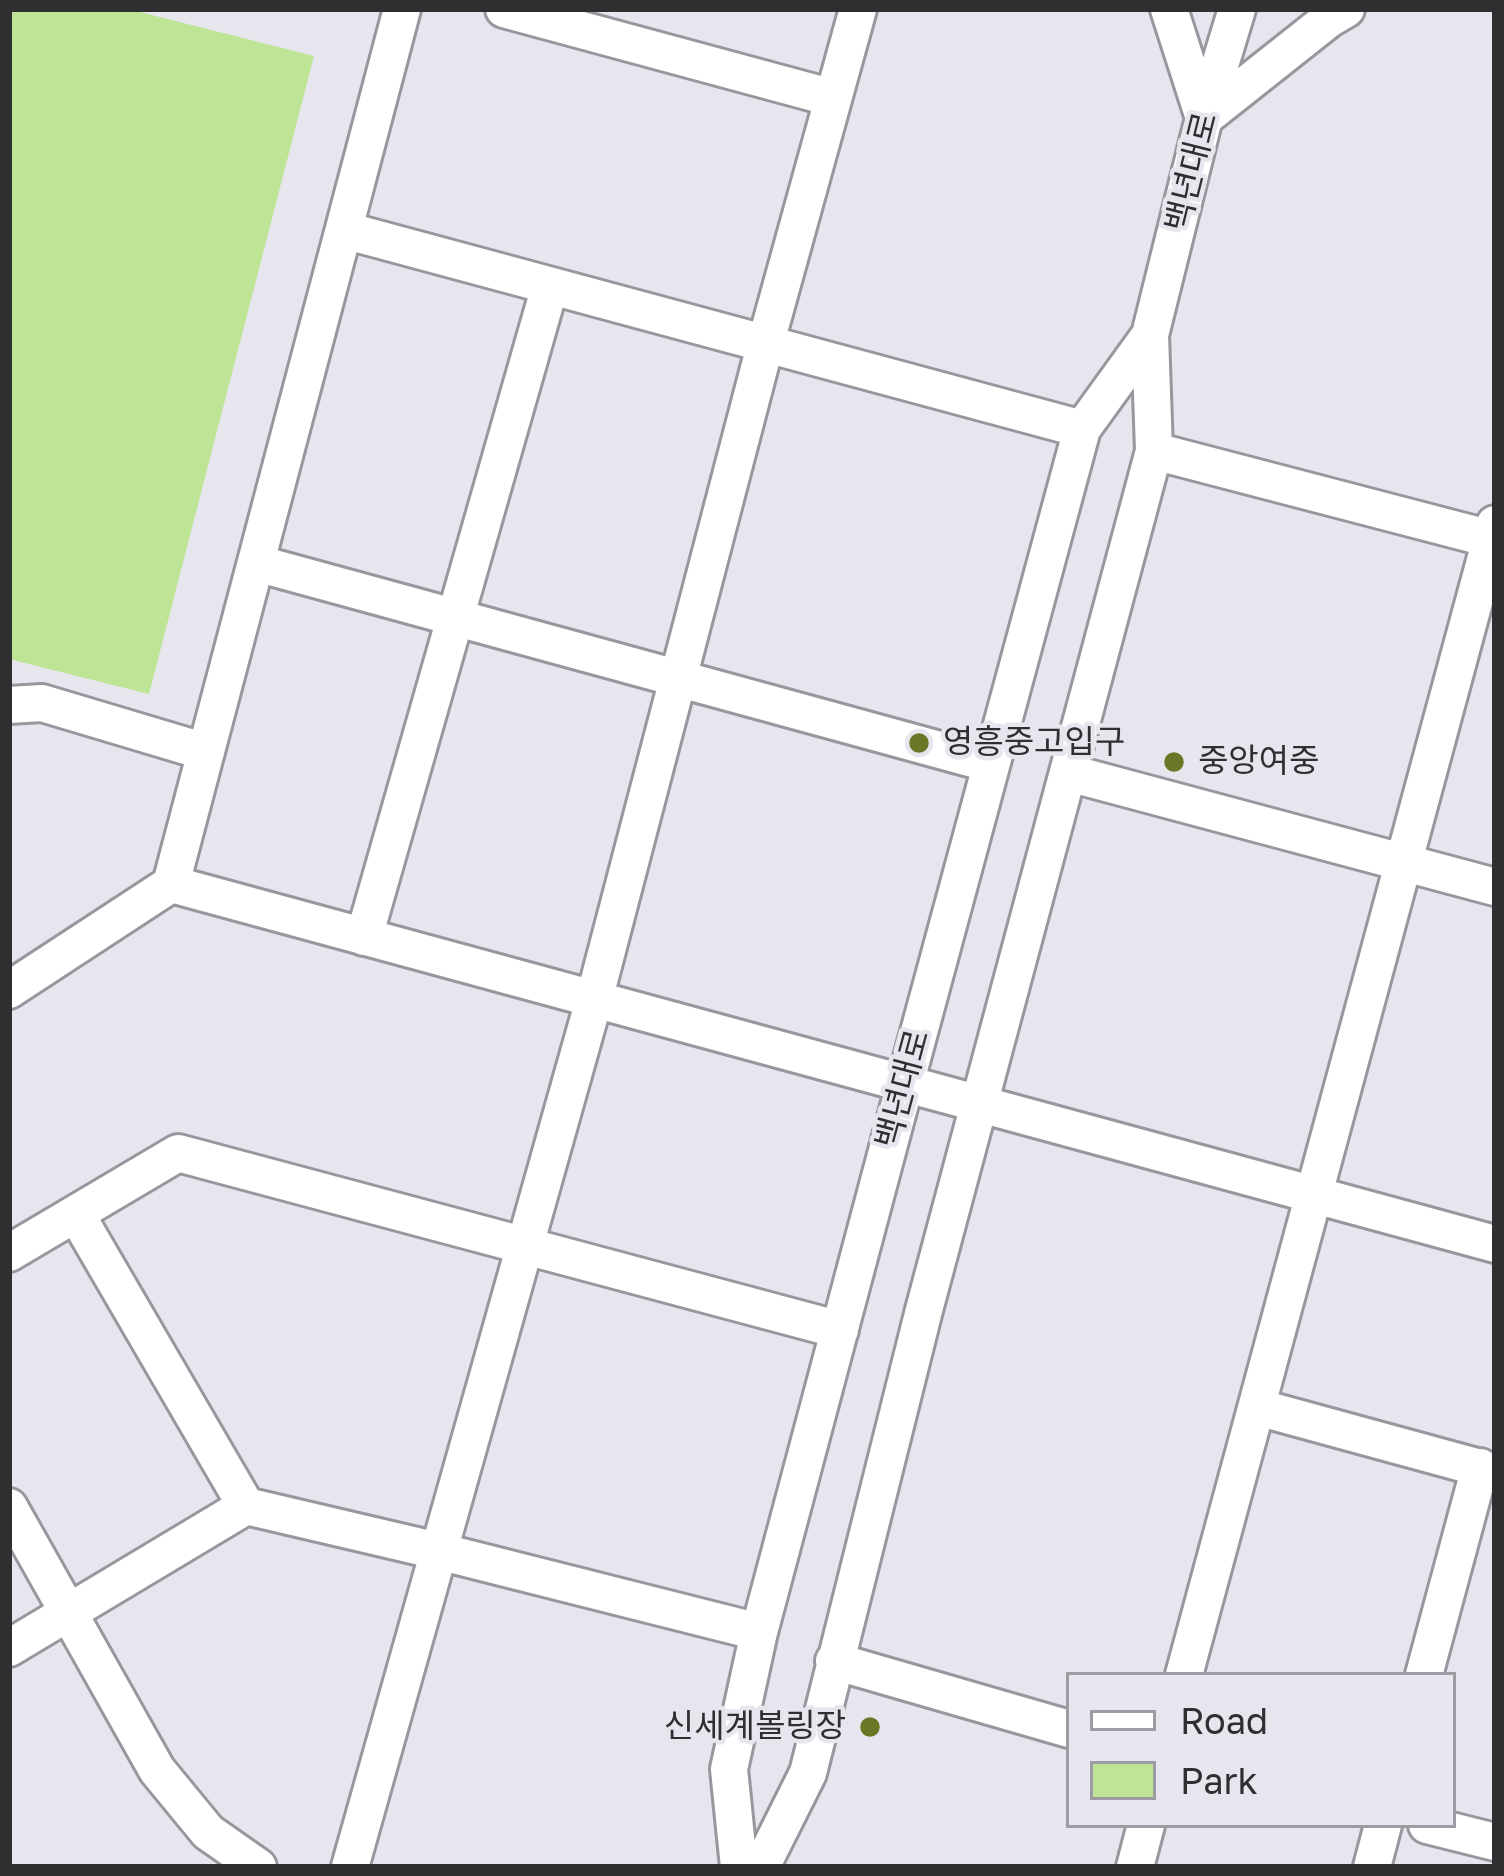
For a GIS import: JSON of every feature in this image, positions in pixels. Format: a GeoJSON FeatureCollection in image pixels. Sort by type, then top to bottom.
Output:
{"type":"FeatureCollection","features":[{"type":"Feature","properties":{"kind":"street"},"geometry":{"type":"LineString","coordinates":[[9,990],[171,884],[402,9]]}},
{"type":"Feature","properties":{"kind":"street"},"geometry":{"type":"LineString","coordinates":[[503,9],[832,98]]}},
{"type":"Feature","properties":{"kind":"street"},"geometry":{"type":"LineString","coordinates":[[350,1867],[594,1000],[858,9]]}},
{"type":"Feature","properties":{"kind":"street"},"geometry":{"type":"LineString","coordinates":[[1169,9],[1204,118],[1346,9]]}},
{"type":"Feature","properties":{"kind":"street","name":"백년대로"},"geometry":{"type":"LineString","coordinates":[[761,1867],[808,1773],[979,1104],[1154,451],[1150,335],[1204,118],[1237,9]]}},
{"type":"Feature","properties":{"kind":"street"},"geometry":{"type":"LineString","coordinates":[[344,230],[1082,429]]}},
{"type":"Feature","properties":{"kind":"street"},"geometry":{"type":"LineString","coordinates":[[364,938],[550,286]]}},
{"type":"Feature","properties":{"kind":"street","name":"백년대로"},"geometry":{"type":"LineString","coordinates":[[739,1867],[729,1769],[759,1632],[904,1084],[1082,429],[1150,335]]}},
{"type":"Feature","properties":{"kind":"street"},"geometry":{"type":"LineString","coordinates":[[1154,451],[1494,534],[1185,1672]]}},
{"type":"Feature","properties":{"kind":"street"},"geometry":{"type":"LineString","coordinates":[[256,563],[991,764]]}},
{"type":"Feature","properties":{"kind":"street"},"geometry":{"type":"LineString","coordinates":[[9,705],[42,704],[206,752]]}},
{"type":"Feature","properties":{"kind":"street"},"geometry":{"type":"LineString","coordinates":[[1069,773],[1495,887]]}},
{"type":"Feature","properties":{"kind":"street"},"geometry":{"type":"LineString","coordinates":[[171,884],[1495,1244]]}},
{"type":"Feature","properties":{"kind":"street"},"geometry":{"type":"LineString","coordinates":[[9,1253],[178,1153],[840,1330]]}},
{"type":"Feature","properties":{"kind":"street"},"geometry":{"type":"LineString","coordinates":[[76,1214],[246,1506]]}},
{"type":"Feature","properties":{"kind":"street"},"geometry":{"type":"LineString","coordinates":[[1256,1407],[1487,1469],[1425,1672]]}},
{"type":"Feature","properties":{"kind":"street"},"geometry":{"type":"LineString","coordinates":[[9,1648],[246,1506],[759,1632]]}},
{"type":"Feature","properties":{"kind":"street"},"geometry":{"type":"LineString","coordinates":[[9,1508],[157,1770],[208,1832],[258,1867]]}},
{"type":"Feature","properties":{"kind":"street"},"geometry":{"type":"LineString","coordinates":[[834,1661],[1066,1728]]}},
{"type":"Feature","properties":{"kind":"street"},"geometry":{"type":"LineString","coordinates":[[1135,1867],[1144,1828]]}},
{"type":"Feature","properties":{"kind":"street"},"geometry":{"type":"LineString","coordinates":[[1372,1867],[1382,1828]]}},
{"type":"Feature","properties":{"kind":"street"},"geometry":{"type":"LineString","coordinates":[[1439,1828],[1495,1842]]}},
{"type":"Feature","properties":{"kind":"green space"},"geometry":{"type":"Polygon","coordinates":[[[9,9],[128,9],[314,56],[149,694],[9,659],[9,9]]]}},
{"type":"Feature","properties":{"kind":"place","name":"영흥중고입구"},"geometry":{"type":"Point","coordinates":[919,743]}},
{"type":"Feature","properties":{"kind":"place","name":"중앙여중"},"geometry":{"type":"Point","coordinates":[1174,762]}},
{"type":"Feature","properties":{"kind":"place","name":"신세계볼링장"},"geometry":{"type":"Point","coordinates":[870,1727]}}]}
